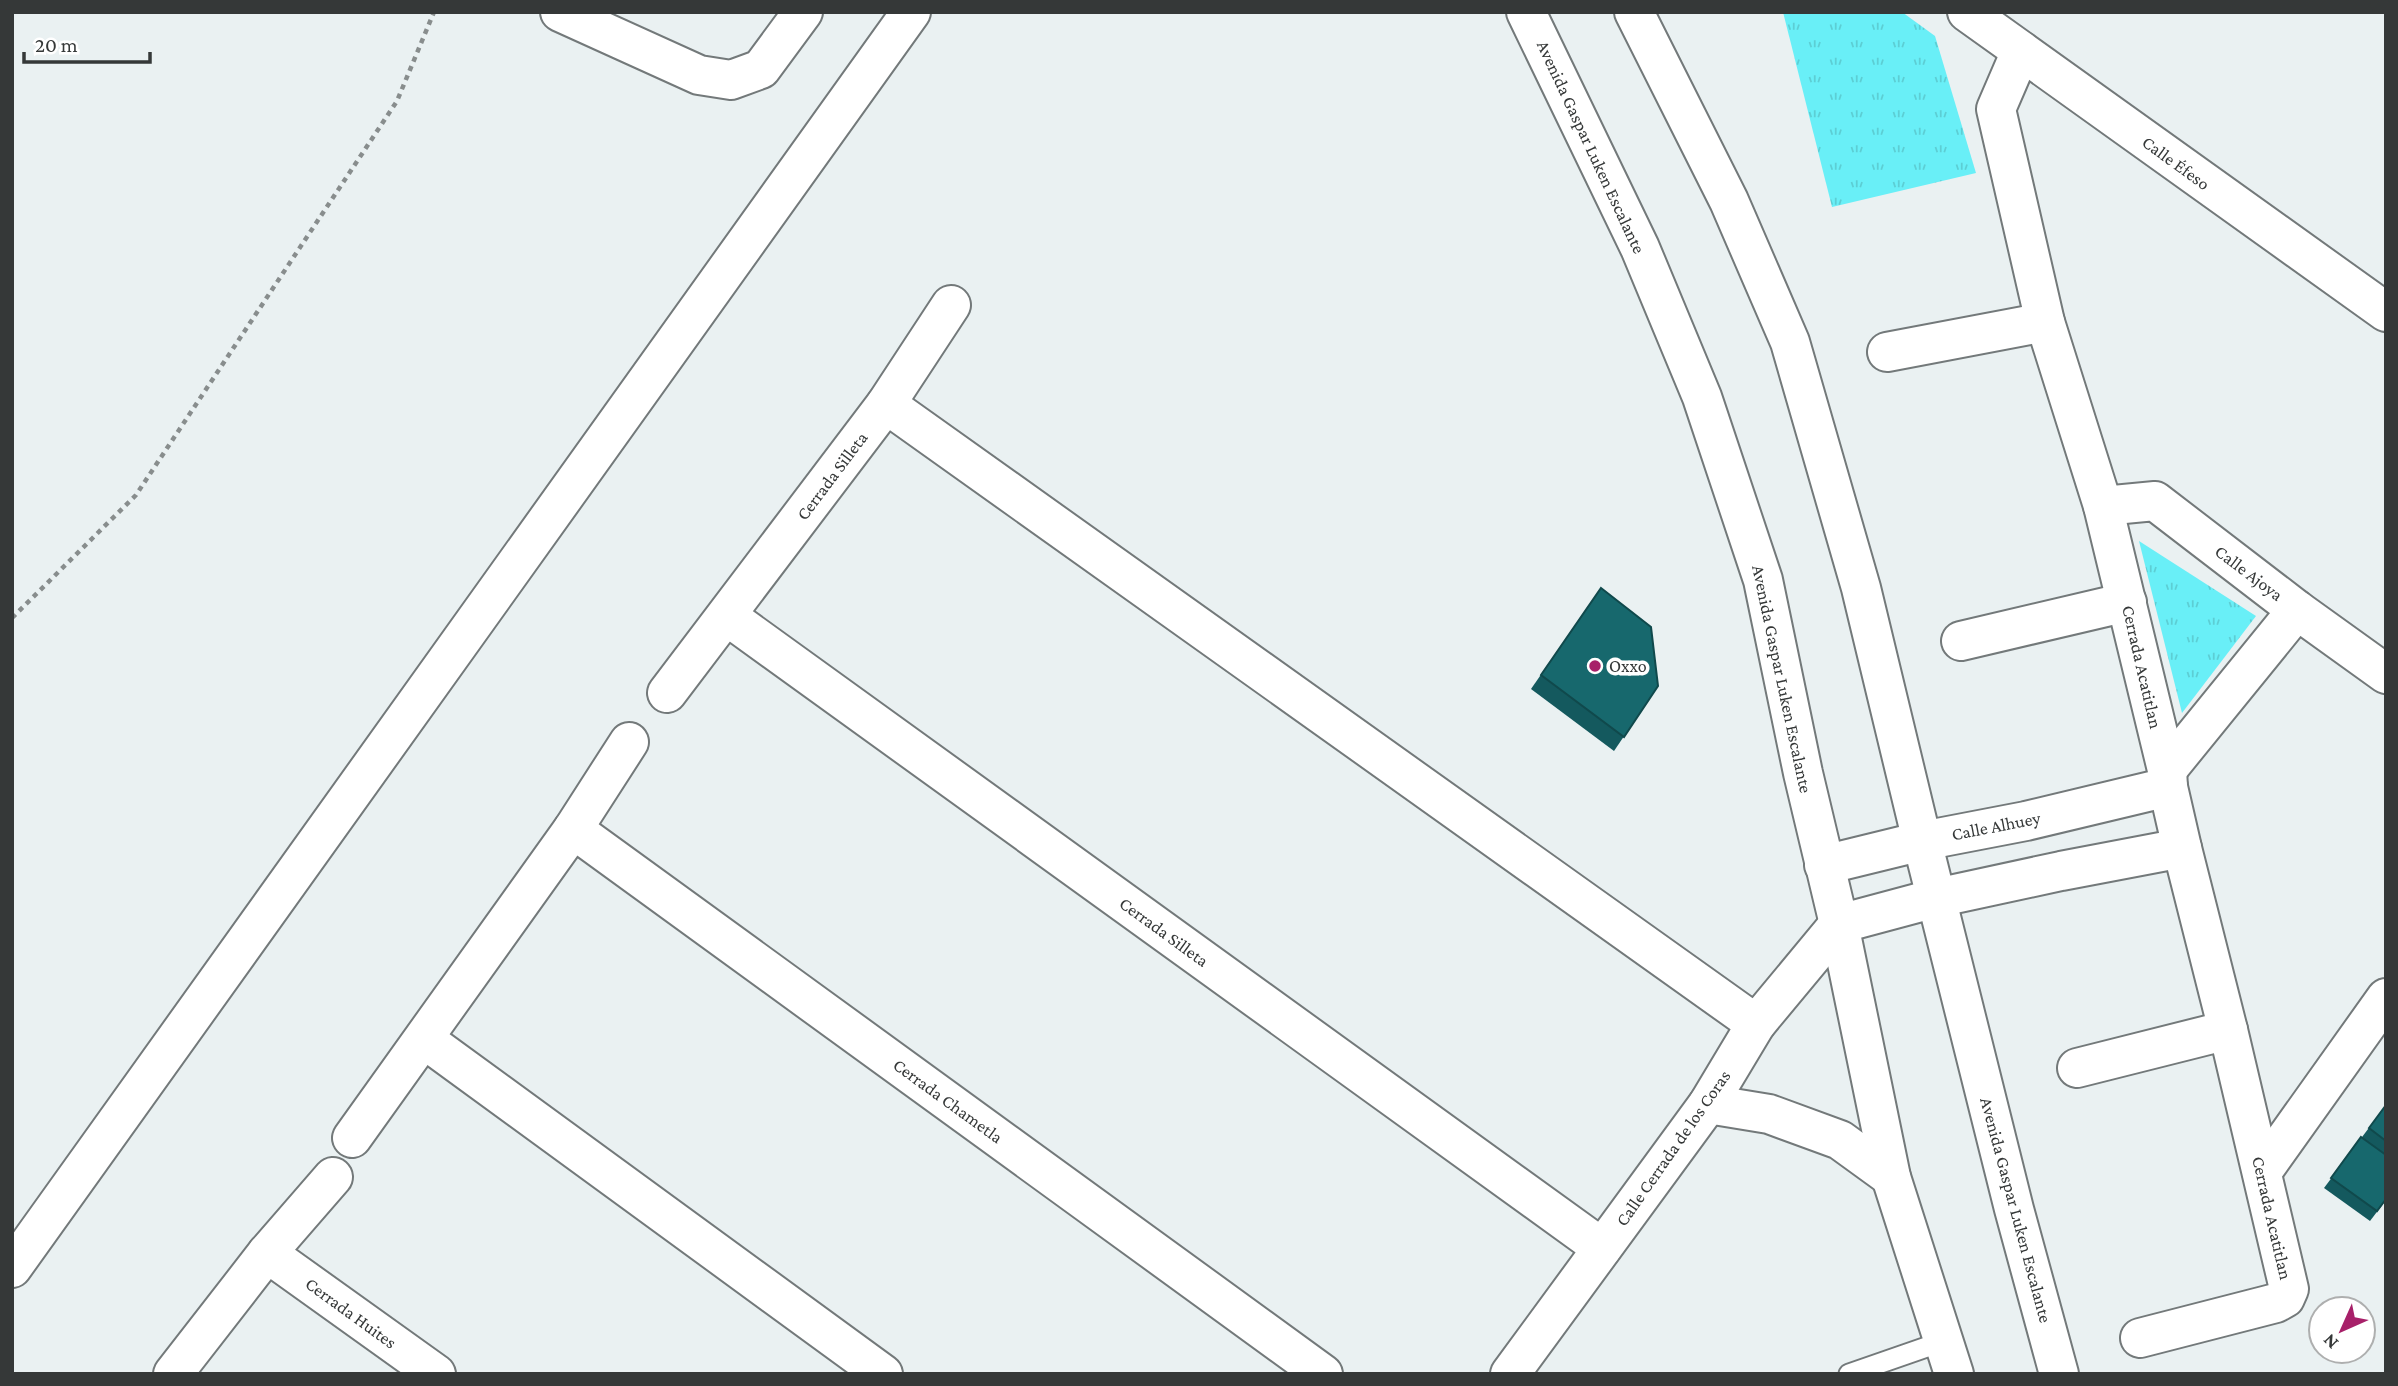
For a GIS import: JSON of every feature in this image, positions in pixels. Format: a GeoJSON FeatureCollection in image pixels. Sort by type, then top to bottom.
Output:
{"type":"FeatureCollection","features":[{"type":"Feature","properties":{"kind":"street"},"geometry":{"type":"LineString","coordinates":[[561,12],[699,75],[731,80],[761,69],[803,12]]}},
{"type":"Feature","properties":{"kind":"street"},"geometry":{"type":"LineString","coordinates":[[12,1268],[911,12]]}},
{"type":"Feature","properties":{"kind":"street","name":"Avenida Gaspar Luken Escalante"},"geometry":{"type":"LineString","coordinates":[[1526,12],[1640,248],[1702,397],[1763,580],[1803,773],[1839,924],[1891,1177],[1949,1357]]}},
{"type":"Feature","properties":{"kind":"street","name":"Avenida Gaspar Luken Escalante"},"geometry":{"type":"LineString","coordinates":[[1634,12],[1729,201],[1790,342],[1861,588],[2014,1209],[2059,1374]]}},
{"type":"Feature","properties":{"kind":"street","name":"Calle Éfeso"},"geometry":{"type":"LineString","coordinates":[[1967,12],[2386,312]]}},
{"type":"Feature","properties":{"kind":"street","name":"Cerrada Acatitlan"},"geometry":{"type":"LineString","coordinates":[[2021,51],[1996,108],[2045,322],[2103,506],[2289,1290],[2285,1298],[2276,1303],[2140,1338]]}},
{"type":"Feature","properties":{"kind":"street","name":"Cerrada Silleta"},"geometry":{"type":"LineString","coordinates":[[667,693],[886,404],[951,305]]}},
{"type":"Feature","properties":{"kind":"street"},"geometry":{"type":"LineString","coordinates":[[1888,352],[2045,322]]}},
{"type":"Feature","properties":{"kind":"street"},"geometry":{"type":"LineString","coordinates":[[886,404],[1756,1024]]}},
{"type":"Feature","properties":{"kind":"street","name":"Calle Ajoya"},"geometry":{"type":"LineString","coordinates":[[2103,506],[2154,501],[2386,674]]}},
{"type":"Feature","properties":{"kind":"street"},"geometry":{"type":"LineString","coordinates":[[1961,641],[2127,603]]}},
{"type":"Feature","properties":{"kind":"street"},"geometry":{"type":"LineString","coordinates":[[2168,779],[2297,610]]}},
{"type":"Feature","properties":{"kind":"street","name":"Cerrada Silleta"},"geometry":{"type":"LineString","coordinates":[[727,615],[1602,1248]]}},
{"type":"Feature","properties":{"kind":"street"},"geometry":{"type":"LineString","coordinates":[[352,1138],[573,829],[629,742]]}},
{"type":"Feature","properties":{"kind":"street","name":"Calle Alhuey"},"geometry":{"type":"LineString","coordinates":[[1824,864],[2026,821],[2168,779]]}},
{"type":"Feature","properties":{"kind":"street","name":"Cerrada Chametla"},"geometry":{"type":"LineString","coordinates":[[573,829],[1324,1374]]}},
{"type":"Feature","properties":{"kind":"street"},"geometry":{"type":"LineString","coordinates":[[1839,924],[1936,898],[2182,848]]}},
{"type":"Feature","properties":{"kind":"street","name":"Calle Cerrada de los Coras"},"geometry":{"type":"LineString","coordinates":[[1510,1374],[1709,1104],[1756,1024],[1839,924]]}},
{"type":"Feature","properties":{"kind":"street"},"geometry":{"type":"LineString","coordinates":[[2262,1172],[2386,998]]}},
{"type":"Feature","properties":{"kind":"street"},"geometry":{"type":"LineString","coordinates":[[2077,1068],[2228,1030]]}},
{"type":"Feature","properties":{"kind":"street"},"geometry":{"type":"LineString","coordinates":[[424,1039],[883,1374]]}},
{"type":"Feature","properties":{"kind":"street"},"geometry":{"type":"LineString","coordinates":[[1709,1104],[1769,1114],[1840,1140],[1891,1177]]}},
{"type":"Feature","properties":{"kind":"street"},"geometry":{"type":"LineString","coordinates":[[173,1374],[267,1253],[333,1177]]}},
{"type":"Feature","properties":{"kind":"street","name":"Cerrada Huites"},"geometry":{"type":"LineString","coordinates":[[267,1253],[436,1374]]}},
{"type":"Feature","properties":{"kind":"lane"},"geometry":{"type":"LineString","coordinates":[[1849,1374],[1949,1357]]}},
{"type":"Feature","properties":{"kind":"path"},"geometry":{"type":"LineString","coordinates":[[12,618],[136,495],[397,101],[434,12]]}},
{"type":"Feature","properties":{"kind":"green space"},"geometry":{"type":"Polygon","coordinates":[[[1783,12],[1902,12],[1935,36],[1976,173],[1832,207],[1783,12]]]}},
{"type":"Feature","properties":{"kind":"green space"},"geometry":{"type":"Polygon","coordinates":[[[2139,541],[2256,616],[2182,713],[2139,541]]]}},
{"type":"Feature","properties":{"kind":"building","name":"Oxxo"},"geometry":{"type":"Polygon","coordinates":[[[1601,588],[1651,627],[1658,686],[1624,737],[1541,675],[1601,588]]]}},
{"type":"Feature","properties":{"kind":"building"},"geometry":{"type":"Polygon","coordinates":[[[2386,1105],[2386,1141],[2369,1128],[2386,1105]]]}},
{"type":"Feature","properties":{"kind":"building"},"geometry":{"type":"Polygon","coordinates":[[[2361,1137],[2386,1155],[2386,1199],[2377,1211],[2331,1178],[2361,1137]]]}},
{"type":"Feature","properties":{"kind":"place","name":"Oxxo"},"geometry":{"type":"Point","coordinates":[1595,666]}}]}
